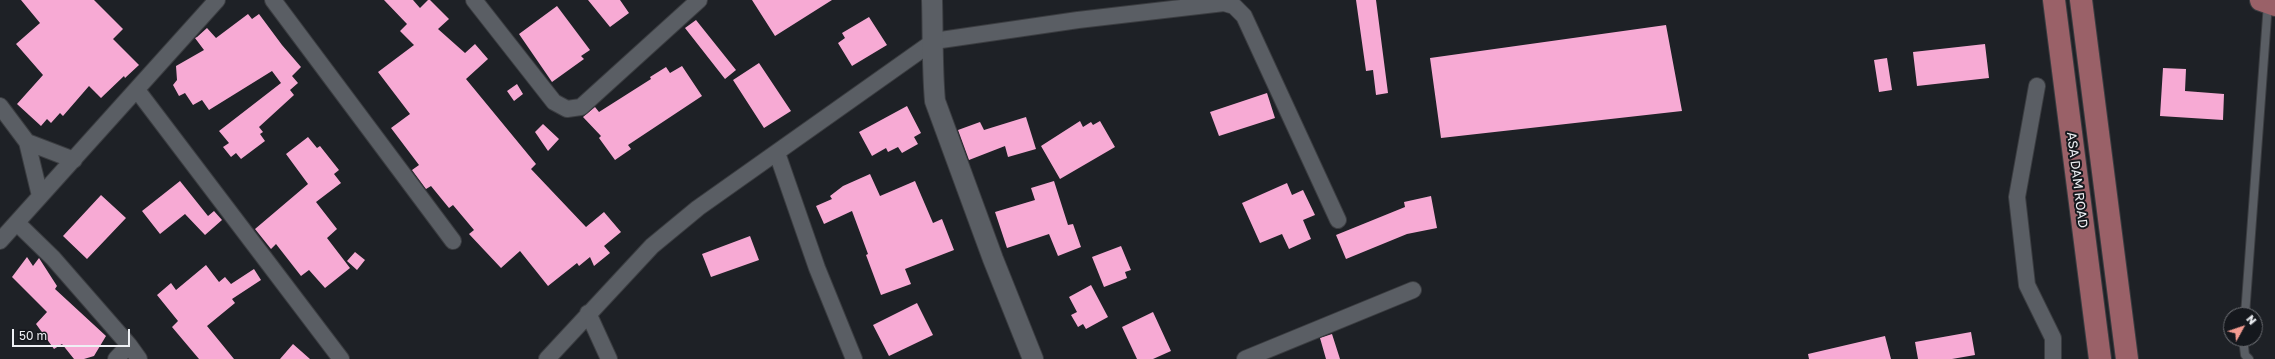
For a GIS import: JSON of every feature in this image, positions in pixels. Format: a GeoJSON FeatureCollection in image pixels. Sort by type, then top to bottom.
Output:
{"type":"FeatureCollection","features":[{"type":"Feature","properties":{"kind":"main road","name":"ASA DAM ROAD"},"geometry":{"type":"LineString","coordinates":[[2054,0],[2100,359]]}},
{"type":"Feature","properties":{"kind":"main road","name":"ASA DAM ROAD"},"geometry":{"type":"LineString","coordinates":[[2081,0],[2127,359]]}},
{"type":"Feature","properties":{"kind":"street"},"geometry":{"type":"LineString","coordinates":[[0,241],[138,90],[217,0]]}},
{"type":"Feature","properties":{"kind":"street"},"geometry":{"type":"LineString","coordinates":[[273,0],[453,241]]}},
{"type":"Feature","properties":{"kind":"street"},"geometry":{"type":"LineString","coordinates":[[474,0],[554,102],[567,109],[581,107],[692,2]]}},
{"type":"Feature","properties":{"kind":"street"},"geometry":{"type":"LineString","coordinates":[[932,0],[934,40],[933,78],[935,101],[993,260],[1033,359]]}},
{"type":"Feature","properties":{"kind":"street"},"geometry":{"type":"LineString","coordinates":[[547,359],[588,312],[652,246],[698,208],[934,40],[1224,3],[1234,6],[1244,16],[1338,220]]}},
{"type":"Feature","properties":{"kind":"street"},"geometry":{"type":"LineString","coordinates":[[2037,86],[2016,197],[2027,284],[2053,338],[2053,359]]}},
{"type":"Feature","properties":{"kind":"street"},"geometry":{"type":"LineString","coordinates":[[138,90],[340,359]]}},
{"type":"Feature","properties":{"kind":"street"},"geometry":{"type":"LineString","coordinates":[[0,106],[28,142],[40,196]]}},
{"type":"Feature","properties":{"kind":"street"},"geometry":{"type":"LineString","coordinates":[[28,142],[74,160]]}},
{"type":"Feature","properties":{"kind":"street"},"geometry":{"type":"LineString","coordinates":[[777,153],[817,268],[854,359]]}},
{"type":"Feature","properties":{"kind":"street"},"geometry":{"type":"LineString","coordinates":[[17,223],[53,258],[129,345],[139,359]]}},
{"type":"Feature","properties":{"kind":"street"},"geometry":{"type":"LineString","coordinates":[[1245,359],[1413,290]]}},
{"type":"Feature","properties":{"kind":"street"},"geometry":{"type":"LineString","coordinates":[[588,312],[609,359]]}},
{"type":"Feature","properties":{"kind":"street"},"geometry":{"type":"LineString","coordinates":[[116,359],[129,345]]}},
{"type":"Feature","properties":{"kind":"lane"},"geometry":{"type":"LineString","coordinates":[[2246,307],[2268,2]]}},
{"type":"Feature","properties":{"kind":"lane"},"geometry":{"type":"LineString","coordinates":[[2244,347],[2245,355],[2248,359]]}},
{"type":"Feature","properties":{"kind":"building"},"geometry":{"type":"Polygon","coordinates":[[[21,0],[94,0],[123,29],[113,39],[139,65],[125,78],[124,76],[101,98],[89,86],[63,116],[60,113],[51,123],[47,119],[41,126],[17,104],[43,75],[16,44],[40,23],[21,0]]]}},
{"type":"Feature","properties":{"kind":"building"},"geometry":{"type":"Polygon","coordinates":[[[384,0],[413,0],[420,8],[428,0],[430,0],[449,19],[438,29],[465,53],[475,44],[488,59],[466,79],[536,164],[531,169],[586,227],[604,212],[621,232],[604,246],[610,253],[594,266],[590,257],[579,266],[577,263],[548,286],[520,251],[501,268],[469,234],[474,230],[453,205],[449,208],[431,186],[426,189],[412,170],[419,165],[391,128],[410,114],[378,72],[414,45],[400,31],[407,24],[384,0]]]}},
{"type":"Feature","properties":{"kind":"building"},"geometry":{"type":"Polygon","coordinates":[[[588,0],[620,0],[629,13],[610,27],[588,0]]]}},
{"type":"Feature","properties":{"kind":"building"},"geometry":{"type":"Polygon","coordinates":[[[752,0],[832,0],[775,36],[752,0]]]}},
{"type":"Feature","properties":{"kind":"building"},"geometry":{"type":"Polygon","coordinates":[[[1356,0],[1376,0],[1388,93],[1376,95],[1373,70],[1366,71],[1356,0]]]}},
{"type":"Feature","properties":{"kind":"building"},"geometry":{"type":"Polygon","coordinates":[[[557,6],[590,50],[581,56],[584,59],[552,82],[519,34],[557,6]]]}},
{"type":"Feature","properties":{"kind":"building"},"geometry":{"type":"Polygon","coordinates":[[[248,14],[252,19],[259,14],[282,45],[301,67],[292,76],[298,83],[290,90],[294,95],[259,127],[263,132],[260,134],[265,141],[241,159],[236,153],[231,157],[223,147],[229,143],[219,131],[281,83],[272,71],[209,110],[202,100],[193,105],[185,93],[179,96],[173,85],[177,80],[176,66],[204,50],[195,38],[207,28],[216,38],[248,14]]]}},
{"type":"Feature","properties":{"kind":"building"},"geometry":{"type":"Polygon","coordinates":[[[869,17],[887,45],[852,66],[838,43],[845,38],[842,33],[869,17]]]}},
{"type":"Feature","properties":{"kind":"building"},"geometry":{"type":"Polygon","coordinates":[[[696,20],[736,70],[725,79],[685,28],[696,20]]]}},
{"type":"Feature","properties":{"kind":"building"},"geometry":{"type":"Polygon","coordinates":[[[1666,25],[1682,111],[1441,138],[1430,58],[1666,25]]]}},
{"type":"Feature","properties":{"kind":"building"},"geometry":{"type":"Polygon","coordinates":[[[1985,44],[1989,78],[1917,86],[1913,52],[1985,44]]]}},
{"type":"Feature","properties":{"kind":"building"},"geometry":{"type":"Polygon","coordinates":[[[1887,58],[1892,90],[1879,92],[1874,60],[1887,58]]]}},
{"type":"Feature","properties":{"kind":"building"},"geometry":{"type":"Polygon","coordinates":[[[759,63],[791,111],[764,128],[733,80],[759,63]]]}},
{"type":"Feature","properties":{"kind":"building"},"geometry":{"type":"Polygon","coordinates":[[[682,66],[702,96],[628,145],[631,149],[615,160],[599,138],[601,136],[583,117],[595,107],[599,112],[651,79],[650,77],[666,67],[670,73],[682,66]]]}},
{"type":"Feature","properties":{"kind":"building"},"geometry":{"type":"Polygon","coordinates":[[[2163,68],[2186,69],[2185,91],[2224,94],[2223,120],[2160,116],[2163,68]]]}},
{"type":"Feature","properties":{"kind":"building"},"geometry":{"type":"Polygon","coordinates":[[[517,84],[523,94],[514,101],[507,91],[517,84]]]}},
{"type":"Feature","properties":{"kind":"building"},"geometry":{"type":"Polygon","coordinates":[[[1267,93],[1275,118],[1219,136],[1210,112],[1267,93]]]}},
{"type":"Feature","properties":{"kind":"building"},"geometry":{"type":"Polygon","coordinates":[[[907,106],[921,133],[914,137],[918,144],[902,153],[898,147],[888,152],[886,148],[872,156],[859,132],[907,106]]]}},
{"type":"Feature","properties":{"kind":"building"},"geometry":{"type":"Polygon","coordinates":[[[1026,117],[1036,149],[1008,157],[1005,146],[969,160],[958,130],[980,122],[984,130],[1026,117]]]}},
{"type":"Feature","properties":{"kind":"building"},"geometry":{"type":"Polygon","coordinates":[[[1080,121],[1083,127],[1091,122],[1093,125],[1100,121],[1115,147],[1060,179],[1041,146],[1080,121]]]}},
{"type":"Feature","properties":{"kind":"building"},"geometry":{"type":"Polygon","coordinates":[[[543,124],[559,139],[548,151],[535,132],[543,124]]]}},
{"type":"Feature","properties":{"kind":"building"},"geometry":{"type":"Polygon","coordinates":[[[308,137],[317,148],[320,146],[339,170],[334,174],[341,183],[316,202],[337,229],[327,238],[350,268],[325,288],[309,270],[301,276],[276,244],[271,249],[255,229],[308,184],[286,154],[308,137]]]}},
{"type":"Feature","properties":{"kind":"building"},"geometry":{"type":"Polygon","coordinates":[[[870,174],[880,196],[915,181],[933,223],[942,219],[954,250],[905,269],[911,284],[881,295],[852,211],[824,224],[816,206],[832,199],[830,196],[843,186],[870,174]]]}},
{"type":"Feature","properties":{"kind":"building"},"geometry":{"type":"Polygon","coordinates":[[[180,181],[208,216],[214,211],[222,220],[205,235],[185,214],[160,234],[142,211],[180,181]]]}},
{"type":"Feature","properties":{"kind":"building"},"geometry":{"type":"Polygon","coordinates":[[[1054,181],[1068,225],[1073,224],[1081,247],[1058,256],[1049,234],[1007,248],[995,212],[1035,200],[1031,188],[1054,181]]]}},
{"type":"Feature","properties":{"kind":"building"},"geometry":{"type":"Polygon","coordinates":[[[1287,183],[1292,195],[1303,190],[1315,215],[1303,220],[1311,239],[1289,249],[1282,234],[1260,243],[1242,203],[1287,183]]]}},
{"type":"Feature","properties":{"kind":"building"},"geometry":{"type":"Polygon","coordinates":[[[101,195],[126,218],[87,259],[63,236],[101,195]]]}},
{"type":"Feature","properties":{"kind":"building"},"geometry":{"type":"Polygon","coordinates":[[[1431,196],[1437,228],[1407,234],[1346,259],[1336,235],[1405,207],[1404,202],[1431,196]]]}},
{"type":"Feature","properties":{"kind":"building"},"geometry":{"type":"Polygon","coordinates":[[[750,236],[759,260],[711,277],[702,254],[750,236]]]}},
{"type":"Feature","properties":{"kind":"building"},"geometry":{"type":"Polygon","coordinates":[[[1121,246],[1131,270],[1125,272],[1127,278],[1104,287],[1092,257],[1121,246]]]}},
{"type":"Feature","properties":{"kind":"building"},"geometry":{"type":"Polygon","coordinates":[[[355,252],[365,260],[357,270],[347,261],[355,252]]]}},
{"type":"Feature","properties":{"kind":"building"},"geometry":{"type":"Polygon","coordinates":[[[27,257],[33,266],[39,258],[57,286],[55,289],[106,336],[94,356],[84,359],[74,359],[62,344],[54,349],[36,324],[47,312],[12,277],[27,257]]]}},
{"type":"Feature","properties":{"kind":"building"},"geometry":{"type":"Polygon","coordinates":[[[206,265],[219,282],[225,277],[231,284],[254,269],[261,280],[232,299],[235,303],[207,326],[234,359],[199,359],[172,327],[178,321],[157,295],[171,283],[176,290],[206,265]]]}},
{"type":"Feature","properties":{"kind":"building"},"geometry":{"type":"Polygon","coordinates":[[[1091,285],[1108,317],[1086,329],[1083,324],[1078,327],[1071,315],[1077,312],[1069,297],[1091,285]]]}},
{"type":"Feature","properties":{"kind":"building"},"geometry":{"type":"Polygon","coordinates":[[[917,303],[933,335],[889,356],[873,325],[917,303]]]}},
{"type":"Feature","properties":{"kind":"building"},"geometry":{"type":"Polygon","coordinates":[[[1153,312],[1171,351],[1153,359],[1137,359],[1122,327],[1153,312]]]}},
{"type":"Feature","properties":{"kind":"building"},"geometry":{"type":"Polygon","coordinates":[[[1971,332],[1975,355],[1952,359],[1918,359],[1915,342],[1971,332]]]}},
{"type":"Feature","properties":{"kind":"building"},"geometry":{"type":"Polygon","coordinates":[[[1332,334],[1340,359],[1326,359],[1320,338],[1332,334]]]}},
{"type":"Feature","properties":{"kind":"building"},"geometry":{"type":"Polygon","coordinates":[[[1885,336],[1891,359],[1809,359],[1808,354],[1885,336]]]}},
{"type":"Feature","properties":{"kind":"building"},"geometry":{"type":"Polygon","coordinates":[[[293,344],[310,359],[280,359],[293,344]]]}}]}
